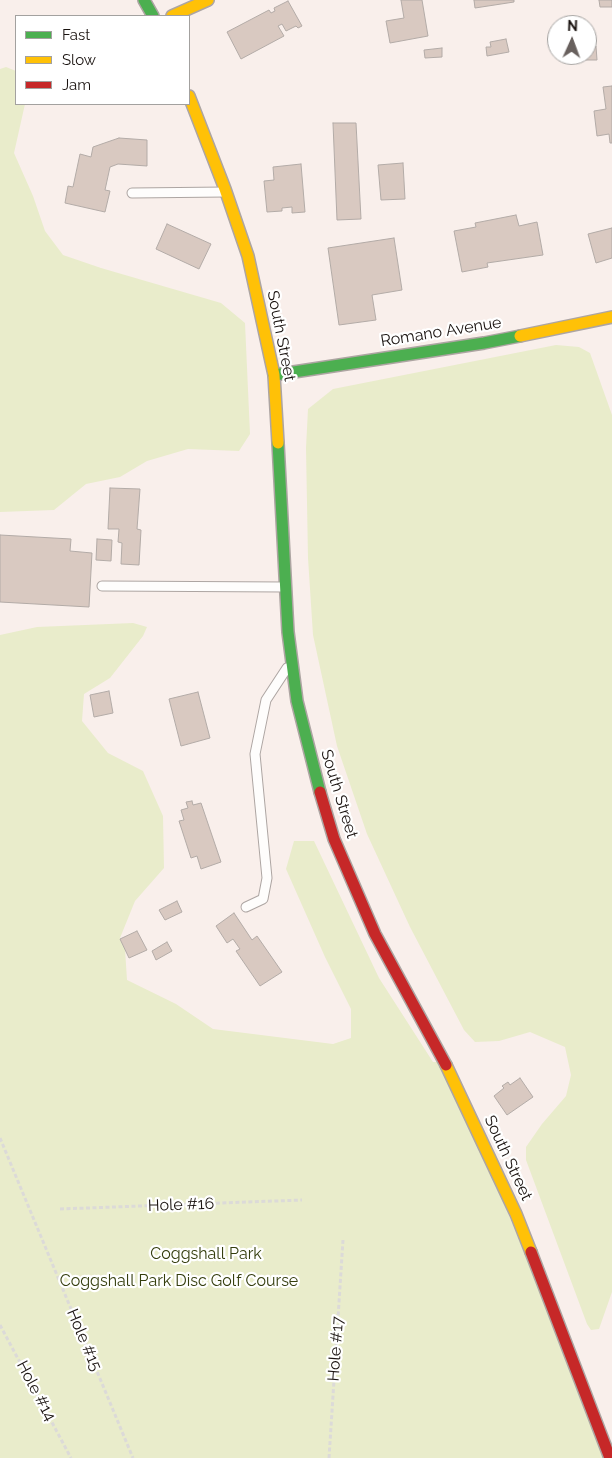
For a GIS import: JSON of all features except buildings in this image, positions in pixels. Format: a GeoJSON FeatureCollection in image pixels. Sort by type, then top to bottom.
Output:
{"type":"FeatureCollection","features":[{"type":"Feature","properties":{"kind":"main road"},"geometry":{"type":"LineString","coordinates":[[144,0],[152,15]]}},
{"type":"Feature","properties":{"kind":"main road"},"geometry":{"type":"LineString","coordinates":[[174,15],[208,0]]}},
{"type":"Feature","properties":{"kind":"main road","name":"South Street"},"geometry":{"type":"LineString","coordinates":[[190,99],[248,256],[274,375],[288,632],[297,701],[313,767],[334,839],[375,934],[445,1062],[516,1214],[610,1458]]}},
{"type":"Feature","properties":{"kind":"main road","name":"Romano Avenue"},"geometry":{"type":"LineString","coordinates":[[274,375],[484,342],[612,317]]}},
{"type":"Feature","properties":{"kind":"lane"},"geometry":{"type":"LineString","coordinates":[[132,193],[226,192]]}},
{"type":"Feature","properties":{"kind":"lane"},"geometry":{"type":"LineString","coordinates":[[102,586],[285,587]]}},
{"type":"Feature","properties":{"kind":"lane"},"geometry":{"type":"LineString","coordinates":[[246,907],[263,899],[267,878],[255,754],[266,700],[292,661]]}},
{"type":"Feature","properties":{"kind":"path","name":"Hole #15"},"geometry":{"type":"LineString","coordinates":[[0,1138],[133,1458]]}},
{"type":"Feature","properties":{"kind":"path","name":"Hole #16"},"geometry":{"type":"LineString","coordinates":[[60,1209],[302,1200]]}},
{"type":"Feature","properties":{"kind":"path","name":"Hole #17"},"geometry":{"type":"LineString","coordinates":[[329,1458],[344,1240]]}},
{"type":"Feature","properties":{"kind":"path","name":"Hole #14"},"geometry":{"type":"LineString","coordinates":[[0,1325],[71,1458]]}},
{"type":"Feature","properties":{"kind":"green space"},"geometry":{"type":"Polygon","coordinates":[[[6,67],[15,71],[15,105],[25,105],[14,153],[33,196],[45,231],[63,255],[221,303],[245,323],[250,434],[239,451],[188,449],[147,461],[120,477],[86,484],[54,510],[0,512],[0,69],[6,67]]]}},
{"type":"Feature","properties":{"kind":"green space"},"geometry":{"type":"Polygon","coordinates":[[[556,345],[579,347],[590,353],[612,415],[612,1292],[599,1329],[591,1330],[587,1324],[526,1160],[526,1147],[542,1124],[566,1096],[571,1075],[565,1047],[530,1032],[499,1041],[475,1042],[464,1030],[410,927],[367,834],[337,746],[313,635],[308,558],[306,448],[308,409],[333,389],[556,345]]]}},
{"type":"Feature","properties":{"kind":"green space","name":"Coggshall Park"},"geometry":{"type":"Polygon","coordinates":[[[133,623],[147,627],[143,636],[110,678],[84,694],[82,721],[108,753],[143,771],[163,816],[164,868],[135,901],[120,938],[125,949],[127,980],[176,1004],[213,1029],[333,1044],[351,1038],[351,1009],[325,957],[286,869],[294,841],[314,841],[379,978],[433,1062],[445,1062],[610,1458],[0,1458],[0,635],[37,627],[133,623]]]}},
{"type":"Feature","properties":{"kind":"traffic: fast"},"geometry":{"type":"LineString","coordinates":[[144,0],[152,15]]}},
{"type":"Feature","properties":{"kind":"traffic: fast"},"geometry":{"type":"LineString","coordinates":[[274,375],[520,336]]}},
{"type":"Feature","properties":{"kind":"traffic: fast"},"geometry":{"type":"LineString","coordinates":[[278,443],[288,632],[297,701],[320,792]]}},
{"type":"Feature","properties":{"kind":"traffic: slow"},"geometry":{"type":"LineString","coordinates":[[174,15],[208,0]]}},
{"type":"Feature","properties":{"kind":"traffic: slow"},"geometry":{"type":"LineString","coordinates":[[190,99],[225,189],[248,256],[274,375],[278,443]]}},
{"type":"Feature","properties":{"kind":"traffic: slow"},"geometry":{"type":"LineString","coordinates":[[520,336],[612,317]]}},
{"type":"Feature","properties":{"kind":"traffic: slow"},"geometry":{"type":"LineString","coordinates":[[446,1065],[516,1214],[531,1252]]}},
{"type":"Feature","properties":{"kind":"traffic: jam"},"geometry":{"type":"LineString","coordinates":[[320,792],[334,839],[375,934],[446,1065]]}},
{"type":"Feature","properties":{"kind":"traffic: jam"},"geometry":{"type":"LineString","coordinates":[[531,1252],[610,1458]]}},
{"type":"Feature","properties":{"kind":"park label","name":"Coggshall Park Disc Golf Course"},"geometry":{"type":"Point","coordinates":[179,1281]}}]}
